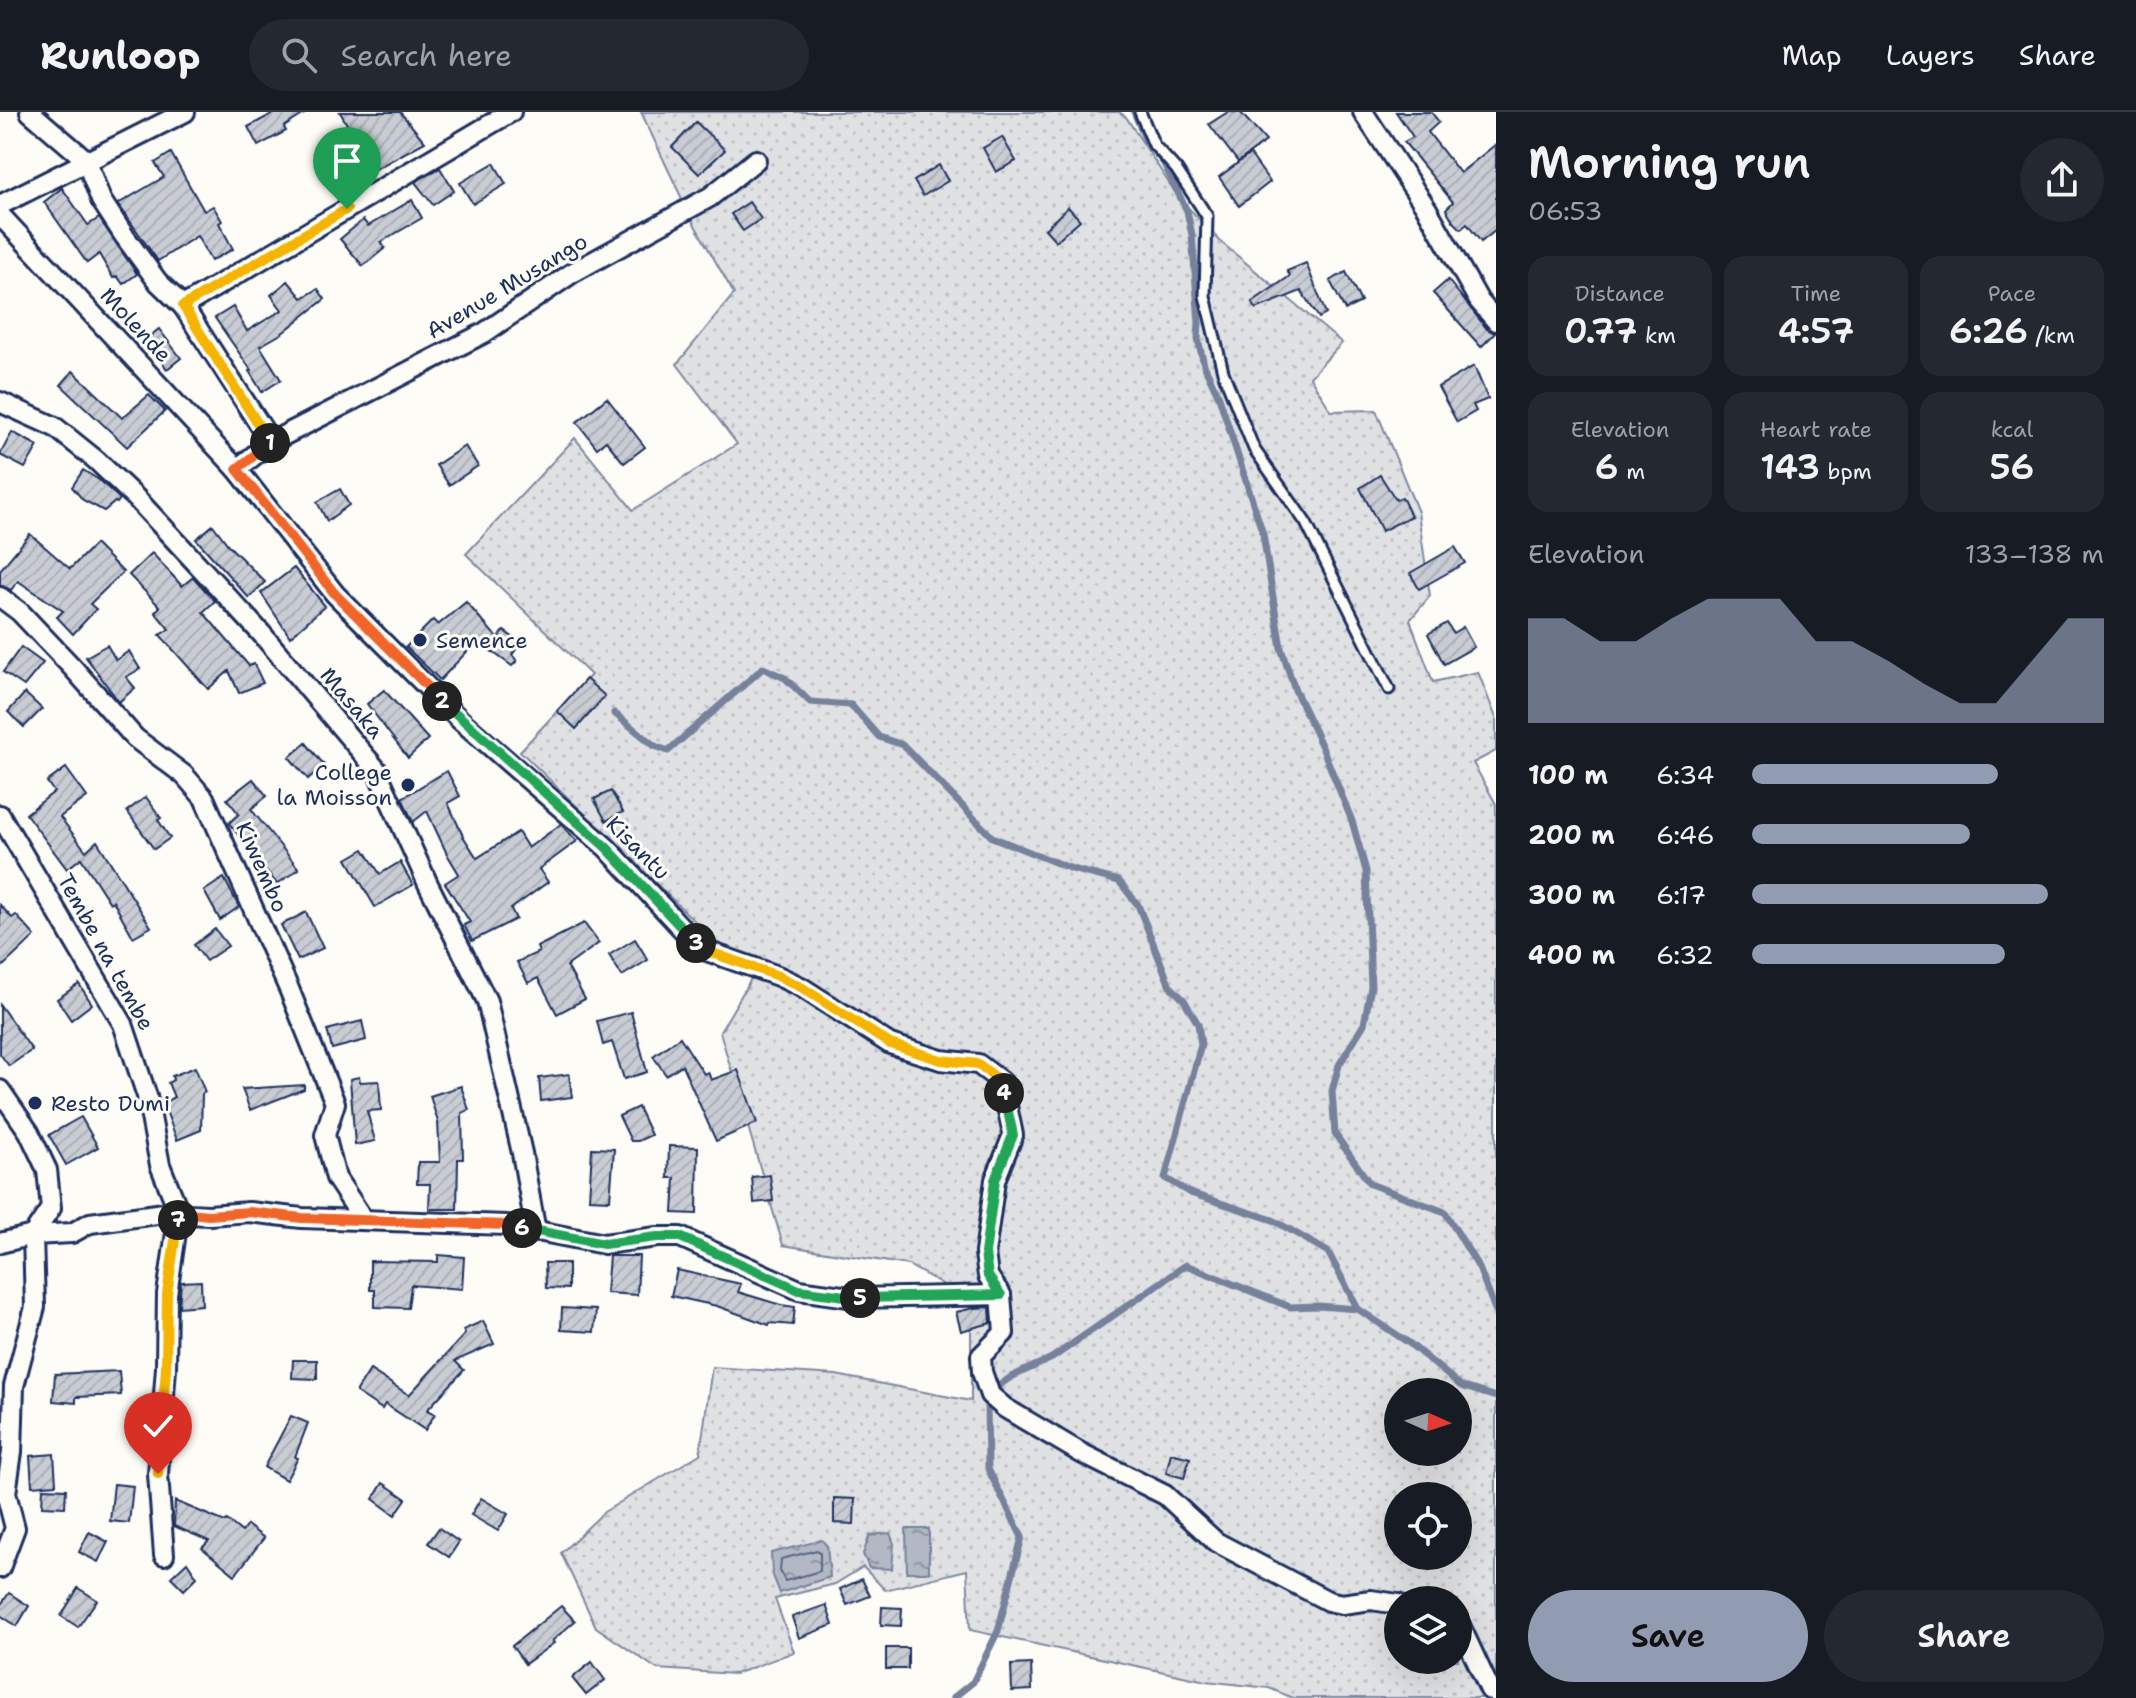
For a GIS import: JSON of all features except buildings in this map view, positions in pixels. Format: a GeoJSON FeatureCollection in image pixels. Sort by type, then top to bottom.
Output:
{"type":"FeatureCollection","features":[{"type":"Feature","properties":{"kind":"street"},"geometry":{"type":"LineString","coordinates":[[30,112],[86,160],[101,200],[125,237],[158,282],[183,306],[271,442]]}},
{"type":"Feature","properties":{"kind":"street"},"geometry":{"type":"LineString","coordinates":[[0,205],[185,112]]}},
{"type":"Feature","properties":{"kind":"street"},"geometry":{"type":"LineString","coordinates":[[183,306],[511,112]]}},
{"type":"Feature","properties":{"kind":"street"},"geometry":{"type":"LineString","coordinates":[[1369,114],[1479,301],[1496,321]]}},
{"type":"Feature","properties":{"kind":"street","name":"Avenue Musango"},"geometry":{"type":"LineString","coordinates":[[237,469],[271,442],[484,333],[572,273],[710,197],[756,160]]}},
{"type":"Feature","properties":{"kind":"street","name":"Molende"},"geometry":{"type":"LineString","coordinates":[[0,215],[237,469]]}},
{"type":"Feature","properties":{"kind":"street","name":"Masaka"},"geometry":{"type":"LineString","coordinates":[[0,402],[55,427],[136,498],[261,633],[376,769],[428,884],[487,1001],[522,1153],[536,1232]]}},
{"type":"Feature","properties":{"kind":"street","name":"Kisantu"},"geometry":{"type":"LineString","coordinates":[[237,469],[335,594],[458,718],[607,848],[701,949],[789,981],[890,1044],[941,1060],[978,1064],[1002,1082],[1013,1135],[995,1180],[985,1253],[988,1276],[1001,1295]]}},
{"type":"Feature","properties":{"kind":"street","name":"Kiwembo"},"geometry":{"type":"LineString","coordinates":[[0,597],[20,612],[52,645],[135,738],[184,775],[204,798],[289,989],[335,1103],[325,1135],[336,1178],[363,1219]]}},
{"type":"Feature","properties":{"kind":"street","name":"Tembe na tembe"},"geometry":{"type":"LineString","coordinates":[[0,815],[123,1024],[147,1096],[160,1165],[179,1212]]}},
{"type":"Feature","properties":{"kind":"street"},"geometry":{"type":"LineString","coordinates":[[0,1090],[29,1132],[47,1170],[51,1208],[33,1235],[35,1307],[14,1386],[12,1452],[6,1493],[15,1528],[0,1568]]}},
{"type":"Feature","properties":{"kind":"street"},"geometry":{"type":"LineString","coordinates":[[164,1555],[158,1474],[166,1368],[167,1294],[179,1212]]}},
{"type":"Feature","properties":{"kind":"street"},"geometry":{"type":"LineString","coordinates":[[0,1243],[33,1235],[72,1233],[90,1223],[179,1212],[209,1215],[249,1212],[302,1218],[507,1225],[604,1244],[680,1237],[799,1290],[856,1298],[1001,1295],[1004,1333],[981,1356],[982,1372],[990,1395],[1005,1408],[1081,1453],[1165,1495],[1216,1542],[1328,1601],[1342,1604],[1371,1600],[1384,1602]]}},
{"type":"Feature","properties":{"kind":"street"},"geometry":{"type":"LineString","coordinates":[[1472,1651],[1490,1690],[1496,1693]]}},
{"type":"Feature","properties":{"kind":"lane"},"geometry":{"type":"LineString","coordinates":[[1140,112],[1154,145],[1176,169],[1207,216],[1205,296],[1223,372],[1254,449],[1306,523],[1389,689]]}},
{"type":"Feature","properties":{"kind":"shaded area"},"geometry":{"type":"Polygon","coordinates":[[[641,112],[1119,112],[1126,117],[1178,197],[1222,243],[1342,343],[1310,377],[1331,411],[1376,410],[1418,512],[1430,596],[1410,620],[1433,682],[1478,672],[1496,718],[1496,751],[1473,763],[1496,804],[1496,1698],[1293,1698],[1269,1688],[1206,1681],[970,1630],[967,1570],[885,1590],[863,1567],[835,1584],[775,1599],[794,1652],[735,1674],[657,1669],[596,1627],[561,1553],[604,1512],[700,1454],[712,1367],[836,1375],[971,1401],[971,1300],[908,1265],[783,1245],[720,1032],[752,977],[520,751],[591,675],[466,554],[575,438],[633,510],[737,444],[677,364],[734,294],[692,220],[641,112]]]}},
{"type":"Feature","properties":{"kind":"water"},"geometry":{"type":"Polygon","coordinates":[[[906,1529],[929,1529],[929,1572],[907,1572],[906,1529]]]}},
{"type":"Feature","properties":{"kind":"water"},"geometry":{"type":"Polygon","coordinates":[[[890,1533],[894,1544],[892,1569],[869,1568],[863,1554],[870,1535],[890,1533]]]}},
{"type":"Feature","properties":{"kind":"water"},"geometry":{"type":"Polygon","coordinates":[[[822,1540],[827,1546],[830,1577],[780,1593],[772,1573],[771,1553],[822,1540]]]}},
{"type":"Feature","properties":{"kind":"waterway"},"geometry":{"type":"LineString","coordinates":[[1134,112],[1146,141],[1163,162],[1187,211],[1192,235],[1198,339],[1204,365],[1219,397],[1263,534],[1281,648],[1295,690],[1352,821],[1366,871],[1371,987],[1364,1024],[1339,1065],[1332,1091],[1335,1134],[1370,1184],[1445,1212],[1479,1268],[1496,1312]]}},
{"type":"Feature","properties":{"kind":"waterway"},"geometry":{"type":"LineString","coordinates":[[614,713],[655,746],[668,751],[763,668],[785,678],[810,702],[851,705],[879,737],[903,745],[992,837],[1072,869],[1119,881],[1138,905],[1170,986],[1184,1000],[1198,1024],[1201,1045],[1165,1178],[1190,1193],[1273,1220],[1328,1252],[1358,1309],[1409,1343],[1461,1386],[1496,1397]]}},
{"type":"Feature","properties":{"kind":"waterway"},"geometry":{"type":"LineString","coordinates":[[953,1698],[973,1682],[998,1631],[1022,1537],[988,1469],[987,1404],[997,1387],[1052,1358],[1186,1265],[1290,1307],[1358,1309]]}},
{"type":"Feature","properties":{"kind":"place","name":"Semence"},"geometry":{"type":"Point","coordinates":[420,640]}},
{"type":"Feature","properties":{"kind":"place","name":"College la Moisson"},"geometry":{"type":"Point","coordinates":[408,785]}},
{"type":"Feature","properties":{"kind":"place","name":"Resto Dumi"},"geometry":{"type":"Point","coordinates":[35,1103]}},
{"type":"Feature","properties":{"kind":"route"},"geometry":{"type":"LineString","coordinates":[[158,1474],[166,1368],[167,1294],[179,1212],[209,1215],[249,1212],[302,1218],[507,1225],[604,1244],[680,1237],[799,1290],[856,1298],[1001,1295],[988,1276],[985,1253],[995,1180],[1013,1135],[1002,1082],[978,1064],[941,1060],[890,1044],[801,987],[701,949],[607,848],[458,718],[335,594],[237,469],[271,442],[183,306],[347,209]]}}]}
